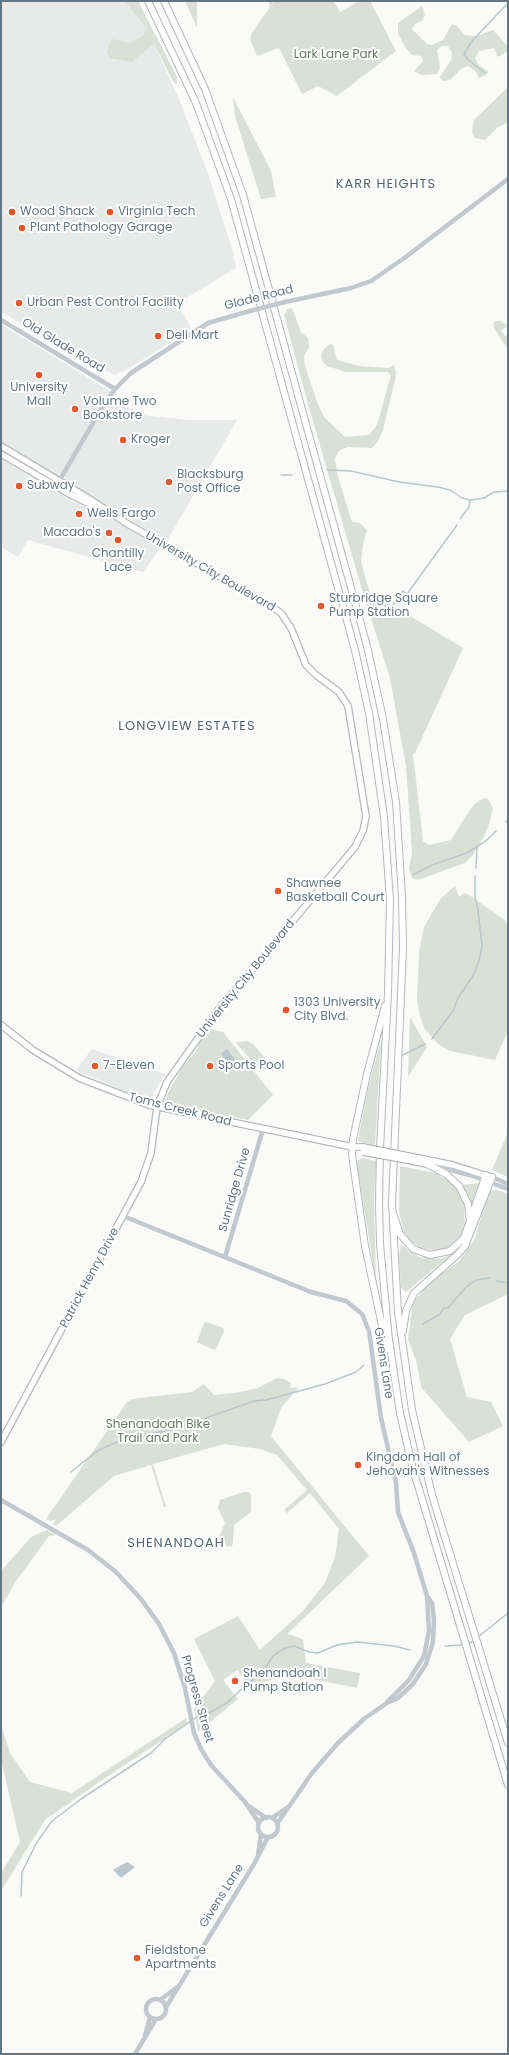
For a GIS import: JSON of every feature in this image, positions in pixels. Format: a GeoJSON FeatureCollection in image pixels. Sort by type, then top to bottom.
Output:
{"type":"FeatureCollection","features":[{"type":"Feature","properties":{"kind":"highway"},"geometry":{"type":"LineString","coordinates":[[164,1],[205,89],[243,195],[367,646],[383,719],[396,802],[402,897],[403,949],[392,1203],[396,1293],[402,1345],[412,1410],[432,1495],[508,1743]]}},
{"type":"Feature","properties":{"kind":"highway"},"geometry":{"type":"LineString","coordinates":[[148,2],[193,96],[231,199],[359,666],[373,735],[386,832],[390,899],[388,993],[380,1148],[379,1202],[384,1294],[392,1368],[405,1438],[420,1498],[508,1785]]}},
{"type":"Feature","properties":{"kind":"highway"},"geometry":{"type":"LineString","coordinates":[[388,993],[368,1074],[353,1147],[353,1162],[365,1246],[384,1341],[392,1368]]}},
{"type":"Feature","properties":{"kind":"highway"},"geometry":{"type":"LineString","coordinates":[[427,1164],[446,1174],[462,1189],[468,1204],[469,1227]]}},
{"type":"Feature","properties":{"kind":"highway"},"geometry":{"type":"LineString","coordinates":[[392,1203],[400,1234],[405,1242],[421,1253],[440,1254],[450,1251],[464,1238],[488,1179]]}},
{"type":"Feature","properties":{"kind":"highway"},"geometry":{"type":"LineString","coordinates":[[402,1345],[406,1311],[412,1297],[465,1246],[488,1179]]}},
{"type":"Feature","properties":{"kind":"main road","name":"University City Boulevard"},"geometry":{"type":"LineString","coordinates":[[1,446],[59,480],[106,511],[268,604],[287,620],[306,665],[316,675],[339,692],[348,706],[365,810],[364,831],[357,845],[218,1010],[169,1079],[157,1107]]}},
{"type":"Feature","properties":{"kind":"main road","name":"University City Boulevard"},"geometry":{"type":"LineString","coordinates":[[1,454],[89,504],[106,511]]}},
{"type":"Feature","properties":{"kind":"main road","name":"Toms Creek Road"},"geometry":{"type":"LineString","coordinates":[[1,1025],[33,1050],[79,1078],[122,1096],[157,1107],[363,1150],[453,1165],[488,1179]]}},
{"type":"Feature","properties":{"kind":"main road","name":"Patrick Henry Drive"},"geometry":{"type":"LineString","coordinates":[[1,1442],[123,1216],[148,1166],[157,1107]]}},
{"type":"Feature","properties":{"kind":"main road","name":"Toms Creek Road"},"geometry":{"type":"LineString","coordinates":[[407,1158],[427,1164]]}},
{"type":"Feature","properties":{"kind":"street","name":"Glade Road"},"geometry":{"type":"LineString","coordinates":[[56,486],[115,389],[140,366],[200,328],[223,318],[285,302],[351,288],[371,281],[403,259],[508,178]]}},
{"type":"Feature","properties":{"kind":"street","name":"Old Glade Road"},"geometry":{"type":"LineString","coordinates":[[1,320],[115,389]]}},
{"type":"Feature","properties":{"kind":"street","name":"Sunridge Drive"},"geometry":{"type":"LineString","coordinates":[[225,1257],[263,1129]]}},
{"type":"Feature","properties":{"kind":"street","name":"Toms Creek Road"},"geometry":{"type":"LineString","coordinates":[[427,1164],[508,1184]]}},
{"type":"Feature","properties":{"kind":"street","name":"Toms Creek Road"},"geometry":{"type":"LineString","coordinates":[[488,1179],[508,1189]]}},
{"type":"Feature","properties":{"kind":"street","name":"Givens Lane"},"geometry":{"type":"LineString","coordinates":[[123,1216],[312,1292],[346,1301],[362,1314],[369,1331],[383,1425],[396,1483],[398,1512],[414,1553],[427,1596],[432,1603],[434,1626],[433,1642],[422,1671],[410,1687],[394,1700],[365,1718],[338,1743],[312,1773],[277,1824]]}},
{"type":"Feature","properties":{"kind":"street","name":"Progress Street"},"geometry":{"type":"LineString","coordinates":[[1,1500],[88,1550],[116,1572],[133,1589],[169,1640],[182,1676],[193,1728],[204,1755],[245,1802],[259,1823]]}},
{"type":"Feature","properties":{"kind":"street","name":"Progress Street"},"geometry":{"type":"LineString","coordinates":[[245,1802],[266,1818]]}},
{"type":"Feature","properties":{"kind":"street","name":"Givens Lane"},"geometry":{"type":"LineString","coordinates":[[272,1818],[289,1806]]}},
{"type":"Feature","properties":{"kind":"street"},"geometry":{"type":"LineString","coordinates":[[266,1818],[272,1818],[277,1824],[275,1834],[268,1837],[261,1834],[258,1829],[259,1823],[266,1818]]}},
{"type":"Feature","properties":{"kind":"street","name":"Givens Lane"},"geometry":{"type":"LineString","coordinates":[[258,1856],[261,1834]]}},
{"type":"Feature","properties":{"kind":"street","name":"Givens Lane"},"geometry":{"type":"LineString","coordinates":[[166,2006],[258,1856],[268,1837]]}},
{"type":"Feature","properties":{"kind":"street","name":"Givens Lane"},"geometry":{"type":"LineString","coordinates":[[160,2000],[177,1987]]}},
{"type":"Feature","properties":{"kind":"street"},"geometry":{"type":"LineString","coordinates":[[153,2000],[160,2000],[166,2006],[166,2013],[163,2017],[156,2019],[150,2017],[147,2012],[147,2005],[153,2000]]}},
{"type":"Feature","properties":{"kind":"street"},"geometry":{"type":"LineString","coordinates":[[144,2039],[150,2017]]}},
{"type":"Feature","properties":{"kind":"street"},"geometry":{"type":"LineString","coordinates":[[135,2054],[156,2019]]}},
{"type":"Feature","properties":{"kind":"shaded area","name":"Virginia Tech"},"geometry":{"type":"Polygon","coordinates":[[[1,1],[127,1],[138,12],[179,99],[207,171],[233,252],[236,268],[178,303],[191,329],[131,367],[115,375],[1,312],[1,1]]]}},
{"type":"Feature","properties":{"kind":"shaded area"},"geometry":{"type":"Polygon","coordinates":[[[1,324],[116,395],[113,399],[142,415],[189,420],[237,420],[167,541],[1,443],[1,324]]]}},
{"type":"Feature","properties":{"kind":"shaded area"},"geometry":{"type":"Polygon","coordinates":[[[1,459],[66,498],[108,516],[160,548],[143,572],[28,540],[18,557],[1,547],[1,459]]]}},
{"type":"Feature","properties":{"kind":"shaded area"},"geometry":{"type":"Polygon","coordinates":[[[92,1049],[165,1074],[151,1098],[147,1099],[126,1092],[76,1070],[92,1049]]]}},
{"type":"Feature","properties":{"kind":"shaded area"},"geometry":{"type":"Polygon","coordinates":[[[227,1049],[236,1061],[234,1062],[237,1066],[233,1069],[230,1065],[224,1070],[219,1064],[225,1059],[221,1054],[227,1049]]]}},
{"type":"Feature","properties":{"kind":"shaded area"},"geometry":{"type":"Polygon","coordinates":[[[127,1862],[135,1867],[121,1878],[113,1870],[127,1862]]]}},
{"type":"Feature","properties":{"kind":"green space"},"geometry":{"type":"Polygon","coordinates":[[[125,1],[138,1],[177,77],[177,83],[175,84],[173,81],[154,44],[131,62],[110,58],[107,52],[110,42],[113,39],[130,43],[143,36],[147,29],[125,1]]]}},
{"type":"Feature","properties":{"kind":"green space"},"geometry":{"type":"Polygon","coordinates":[[[185,1],[197,1],[197,28],[185,1]]]}},
{"type":"Feature","properties":{"kind":"green space","name":"Lark Lane Park"},"geometry":{"type":"Polygon","coordinates":[[[274,1],[334,1],[340,12],[359,1],[370,1],[396,51],[337,96],[318,86],[302,94],[279,48],[257,56],[250,39],[252,33],[274,1]]]}},
{"type":"Feature","properties":{"kind":"green space"},"geometry":{"type":"Polygon","coordinates":[[[422,6],[425,15],[422,21],[415,24],[412,29],[427,44],[432,45],[443,40],[452,24],[457,26],[464,35],[477,36],[493,30],[508,47],[508,51],[498,57],[494,48],[479,51],[475,58],[478,64],[489,72],[484,76],[479,78],[476,72],[469,66],[462,68],[450,80],[443,81],[440,77],[451,60],[452,53],[448,46],[442,46],[437,50],[440,68],[437,74],[421,75],[414,71],[423,61],[421,56],[412,55],[406,48],[398,34],[398,23],[422,6]]]}},
{"type":"Feature","properties":{"kind":"green space"},"geometry":{"type":"Polygon","coordinates":[[[508,87],[508,122],[497,128],[485,140],[475,138],[472,132],[474,120],[508,87]]]}},
{"type":"Feature","properties":{"kind":"green space"},"geometry":{"type":"Polygon","coordinates":[[[233,97],[271,171],[276,197],[261,199],[235,116],[233,97]]]}},
{"type":"Feature","properties":{"kind":"green space"},"geometry":{"type":"Polygon","coordinates":[[[292,308],[301,332],[308,338],[309,347],[304,356],[305,366],[318,405],[325,418],[345,437],[369,435],[377,425],[391,375],[388,372],[346,372],[327,366],[322,361],[321,355],[324,349],[330,344],[333,345],[337,360],[359,366],[388,368],[394,365],[396,372],[395,380],[383,430],[378,441],[372,448],[348,447],[340,450],[335,458],[337,474],[352,522],[360,523],[367,530],[363,544],[361,562],[371,597],[385,600],[394,610],[407,614],[463,648],[415,753],[413,754],[423,841],[429,845],[451,840],[469,811],[483,798],[488,799],[493,808],[489,825],[484,836],[474,854],[465,863],[418,880],[412,878],[409,869],[412,852],[406,766],[390,678],[363,593],[307,401],[284,315],[287,309],[292,308]]]}},
{"type":"Feature","properties":{"kind":"green space"},"geometry":{"type":"Polygon","coordinates":[[[495,321],[501,321],[508,326],[508,329],[506,327],[501,330],[505,336],[508,336],[508,350],[494,328],[493,324],[495,321]]]}},
{"type":"Feature","properties":{"kind":"green space"},"geometry":{"type":"Polygon","coordinates":[[[455,886],[459,897],[464,893],[469,895],[505,920],[508,926],[508,1031],[495,1060],[450,1051],[438,1044],[424,1028],[420,1016],[417,1001],[419,952],[424,927],[441,898],[455,886]]]}},
{"type":"Feature","properties":{"kind":"green space"},"geometry":{"type":"Polygon","coordinates":[[[410,1018],[427,1047],[408,1077],[410,1018]]]}},
{"type":"Feature","properties":{"kind":"green space"},"geometry":{"type":"Polygon","coordinates":[[[210,1029],[223,1032],[273,1095],[248,1120],[167,1105],[165,1101],[183,1066],[196,1052],[199,1044],[210,1029]]]}},
{"type":"Feature","properties":{"kind":"green space"},"geometry":{"type":"Polygon","coordinates":[[[381,1040],[375,1145],[360,1142],[358,1140],[368,1088],[381,1040]]]}},
{"type":"Feature","properties":{"kind":"green space"},"geometry":{"type":"Polygon","coordinates":[[[248,1041],[254,1045],[269,1063],[266,1070],[260,1070],[236,1043],[248,1041]]]}},
{"type":"Feature","properties":{"kind":"green space"},"geometry":{"type":"Polygon","coordinates":[[[508,1132],[508,1177],[492,1170],[508,1132]]]}},
{"type":"Feature","properties":{"kind":"green space"},"geometry":{"type":"Polygon","coordinates":[[[363,1158],[376,1161],[374,1202],[376,1281],[357,1165],[358,1160],[363,1158]]]}},
{"type":"Feature","properties":{"kind":"green space"},"geometry":{"type":"Polygon","coordinates":[[[400,1166],[436,1173],[451,1183],[458,1191],[464,1205],[465,1226],[461,1235],[448,1247],[439,1250],[423,1249],[408,1240],[404,1232],[399,1212],[400,1166]]]}},
{"type":"Feature","properties":{"kind":"green space"},"geometry":{"type":"Polygon","coordinates":[[[480,1183],[472,1212],[468,1195],[462,1185],[480,1183]]]}},
{"type":"Feature","properties":{"kind":"green space"},"geometry":{"type":"Polygon","coordinates":[[[496,1190],[508,1194],[508,1294],[465,1315],[450,1339],[467,1397],[491,1402],[503,1426],[469,1442],[421,1387],[417,1363],[408,1339],[413,1302],[433,1280],[459,1261],[475,1238],[488,1194],[490,1191],[496,1190]]]}},
{"type":"Feature","properties":{"kind":"green space"},"geometry":{"type":"Polygon","coordinates":[[[401,1244],[410,1252],[420,1257],[440,1259],[451,1255],[406,1292],[401,1287],[399,1257],[401,1244]]]}},
{"type":"Feature","properties":{"kind":"green space"},"geometry":{"type":"Polygon","coordinates":[[[207,1322],[223,1328],[224,1331],[216,1349],[214,1350],[197,1342],[204,1323],[207,1322]]]}},
{"type":"Feature","properties":{"kind":"green space","name":"Shenandoah Bike Trail and Park"},"geometry":{"type":"Polygon","coordinates":[[[277,1378],[284,1379],[291,1383],[290,1388],[299,1387],[281,1408],[271,1436],[369,1556],[287,1634],[303,1639],[306,1663],[360,1673],[357,1688],[287,1674],[250,1687],[237,1670],[223,1680],[238,1699],[198,1732],[194,1709],[215,1681],[194,1639],[238,1616],[260,1650],[302,1612],[325,1583],[335,1557],[339,1529],[310,1493],[287,1513],[284,1510],[307,1490],[277,1455],[260,1449],[224,1444],[153,1464],[166,1507],[164,1507],[151,1465],[114,1476],[56,1526],[53,1524],[56,1519],[50,1521],[46,1519],[127,1402],[132,1399],[192,1392],[204,1384],[214,1395],[235,1393],[258,1388],[277,1378]]]}},
{"type":"Feature","properties":{"kind":"green space"},"geometry":{"type":"Polygon","coordinates":[[[244,1492],[249,1492],[251,1495],[251,1512],[234,1525],[233,1543],[232,1546],[227,1547],[220,1535],[225,1523],[218,1508],[220,1500],[244,1492]]]}},
{"type":"Feature","properties":{"kind":"green space"},"geometry":{"type":"Polygon","coordinates":[[[47,1530],[56,1535],[49,1536],[16,1581],[1,1607],[1,1571],[31,1537],[47,1530]]]}},
{"type":"Feature","properties":{"kind":"green space"},"geometry":{"type":"Polygon","coordinates":[[[186,1718],[187,1724],[102,1780],[45,1820],[1,1891],[1,1873],[20,1842],[1,1759],[1,1724],[10,1753],[30,1782],[72,1793],[186,1718]]]}},
{"type":"Feature","properties":{"kind":"waterway"},"geometry":{"type":"LineString","coordinates":[[485,73],[468,60],[464,54],[472,41],[508,3]]}},
{"type":"Feature","properties":{"kind":"waterway"},"geometry":{"type":"LineString","coordinates":[[327,470],[351,471],[399,482],[438,487],[450,490],[462,498],[470,500],[484,498],[494,492],[508,491]]}},
{"type":"Feature","properties":{"kind":"waterway"},"geometry":{"type":"LineString","coordinates":[[281,475],[292,475]]}},
{"type":"Feature","properties":{"kind":"waterway"},"geometry":{"type":"LineString","coordinates":[[460,519],[469,507],[470,500]]}},
{"type":"Feature","properties":{"kind":"waterway"},"geometry":{"type":"LineString","coordinates":[[391,608],[403,591],[407,594],[457,525]]}},
{"type":"Feature","properties":{"kind":"waterway"},"geometry":{"type":"LineString","coordinates":[[413,875],[432,865],[467,853],[487,840],[496,831]]}},
{"type":"Feature","properties":{"kind":"waterway"},"geometry":{"type":"LineString","coordinates":[[476,868],[477,847]]}},
{"type":"Feature","properties":{"kind":"waterway"},"geometry":{"type":"LineString","coordinates":[[432,1039],[453,1011],[458,998],[474,974],[480,957],[482,946],[475,897],[475,876]]}},
{"type":"Feature","properties":{"kind":"waterway"},"geometry":{"type":"LineString","coordinates":[[403,1055],[425,1044]]}},
{"type":"Feature","properties":{"kind":"waterway"},"geometry":{"type":"LineString","coordinates":[[423,1324],[440,1314],[444,1308],[448,1308],[466,1287],[476,1280],[490,1278]]}},
{"type":"Feature","properties":{"kind":"waterway"},"geometry":{"type":"LineString","coordinates":[[497,1281],[508,1283]]}},
{"type":"Feature","properties":{"kind":"waterway"},"geometry":{"type":"LineString","coordinates":[[71,1472],[97,1451],[124,1439],[175,1429],[254,1401],[266,1400],[325,1384],[356,1372],[364,1365]]}},
{"type":"Feature","properties":{"kind":"waterway"},"geometry":{"type":"LineString","coordinates":[[478,1637],[508,1613]]}},
{"type":"Feature","properties":{"kind":"waterway"},"geometry":{"type":"LineString","coordinates":[[467,1644],[474,1641]]}},
{"type":"Feature","properties":{"kind":"waterway"},"geometry":{"type":"LineString","coordinates":[[21,1896],[22,1872],[37,1842],[52,1821],[81,1799],[151,1753],[165,1739],[197,1717],[206,1715],[228,1702],[248,1683],[261,1675],[273,1656],[283,1649],[294,1646],[309,1652],[318,1653],[337,1645],[357,1642],[394,1646],[410,1650]]}},
{"type":"Feature","properties":{"kind":"waterway"},"geometry":{"type":"LineString","coordinates":[[445,1646],[463,1645]]}},
{"type":"Feature","properties":{"kind":"place","name":"Wood Shack"},"geometry":{"type":"Point","coordinates":[12,212]}},
{"type":"Feature","properties":{"kind":"place","name":"Virginia Tech"},"geometry":{"type":"Point","coordinates":[110,212]}},
{"type":"Feature","properties":{"kind":"place","name":"Plant Pathology Garage"},"geometry":{"type":"Point","coordinates":[22,228]}},
{"type":"Feature","properties":{"kind":"place","name":"Urban Pest Control Facility"},"geometry":{"type":"Point","coordinates":[19,303]}},
{"type":"Feature","properties":{"kind":"place","name":"Deli Mart"},"geometry":{"type":"Point","coordinates":[158,336]}},
{"type":"Feature","properties":{"kind":"place","name":"University Mall"},"geometry":{"type":"Point","coordinates":[39,375]}},
{"type":"Feature","properties":{"kind":"place","name":"Volume Two Bookstore"},"geometry":{"type":"Point","coordinates":[75,409]}},
{"type":"Feature","properties":{"kind":"place","name":"Kroger"},"geometry":{"type":"Point","coordinates":[123,440]}},
{"type":"Feature","properties":{"kind":"place","name":"Blacksburg Post Office"},"geometry":{"type":"Point","coordinates":[169,482]}},
{"type":"Feature","properties":{"kind":"place","name":"Subway"},"geometry":{"type":"Point","coordinates":[19,486]}},
{"type":"Feature","properties":{"kind":"place","name":"Wells Fargo"},"geometry":{"type":"Point","coordinates":[79,514]}},
{"type":"Feature","properties":{"kind":"place","name":"Macado's"},"geometry":{"type":"Point","coordinates":[109,533]}},
{"type":"Feature","properties":{"kind":"place","name":"Chantilly Lace"},"geometry":{"type":"Point","coordinates":[118,540]}},
{"type":"Feature","properties":{"kind":"place","name":"Sturbridge Square Pump Station"},"geometry":{"type":"Point","coordinates":[321,606]}},
{"type":"Feature","properties":{"kind":"place","name":"Shawnee Basketball Court"},"geometry":{"type":"Point","coordinates":[278,891]}},
{"type":"Feature","properties":{"kind":"place","name":"1303 University City Blvd."},"geometry":{"type":"Point","coordinates":[286,1010]}},
{"type":"Feature","properties":{"kind":"place","name":"7-Eleven"},"geometry":{"type":"Point","coordinates":[95,1066]}},
{"type":"Feature","properties":{"kind":"place","name":"Sports Pool"},"geometry":{"type":"Point","coordinates":[210,1066]}},
{"type":"Feature","properties":{"kind":"place","name":"Kingdom Hall of Jehovah's Witnesses"},"geometry":{"type":"Point","coordinates":[358,1465]}},
{"type":"Feature","properties":{"kind":"place","name":"Shenandoah I Pump Station"},"geometry":{"type":"Point","coordinates":[235,1681]}},
{"type":"Feature","properties":{"kind":"place","name":"Fieldstone Apartments"},"geometry":{"type":"Point","coordinates":[137,1958]}},
{"type":"Feature","properties":{"kind":"district","name":"KARR HEIGHTS"},"geometry":{"type":"Point","coordinates":[386,185]}},
{"type":"Feature","properties":{"kind":"district","name":"LONGVIEW ESTATES"},"geometry":{"type":"Point","coordinates":[187,727]}},
{"type":"Feature","properties":{"kind":"district","name":"SHENANDOAH"},"geometry":{"type":"Point","coordinates":[176,1544]}}]}
